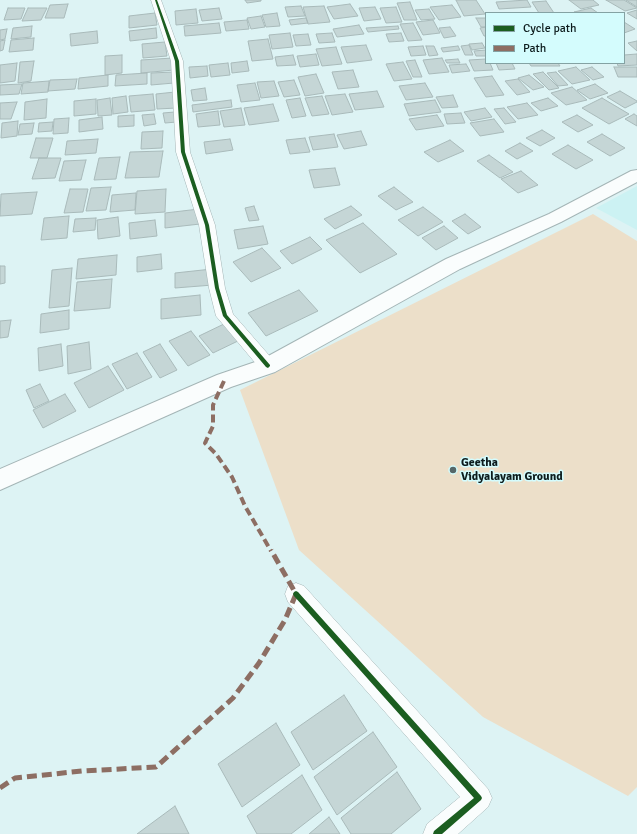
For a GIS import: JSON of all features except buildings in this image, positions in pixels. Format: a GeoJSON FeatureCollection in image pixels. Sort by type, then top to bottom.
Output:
{"type":"FeatureCollection","features":[{"type":"Feature","properties":{"kind":"main road"},"geometry":{"type":"LineString","coordinates":[[0,480],[224,382],[268,366],[453,264],[555,218],[637,175]]}},
{"type":"Feature","properties":{"kind":"street"},"geometry":{"type":"LineString","coordinates":[[156,0],[177,61],[183,152],[207,225],[217,288],[225,316],[268,366]]}},
{"type":"Feature","properties":{"kind":"street"},"geometry":{"type":"LineString","coordinates":[[296,594],[480,798],[437,834]]}},
{"type":"Feature","properties":{"kind":"shaded area"},"geometry":{"type":"Polygon","coordinates":[[[637,186],[637,230],[596,208],[637,186]]]}},
{"type":"Feature","properties":{"kind":"shaded area","name":"Geetha Vidyalayam Ground"},"geometry":{"type":"Polygon","coordinates":[[[593,214],[637,241],[637,787],[628,796],[483,717],[299,550],[240,390],[593,214]]]}},
{"type":"Feature","properties":{"kind":"marked path"},"geometry":{"type":"LineString","coordinates":[[0,788],[15,778],[82,771],[156,767],[233,698],[259,663],[285,620],[296,594],[245,506],[232,477],[216,454],[205,443],[213,426],[213,405],[224,381]]}},
{"type":"Feature","properties":{"kind":"cycle path"},"geometry":{"type":"LineString","coordinates":[[156,0],[177,61],[183,152],[207,225],[217,288],[225,316],[268,366]]}},
{"type":"Feature","properties":{"kind":"cycle path"},"geometry":{"type":"LineString","coordinates":[[296,594],[479,798],[437,834]]}},
{"type":"Feature","properties":{"kind":"place","name":"Geetha Vidyalayam Ground"},"geometry":{"type":"Point","coordinates":[453,470]}}]}
